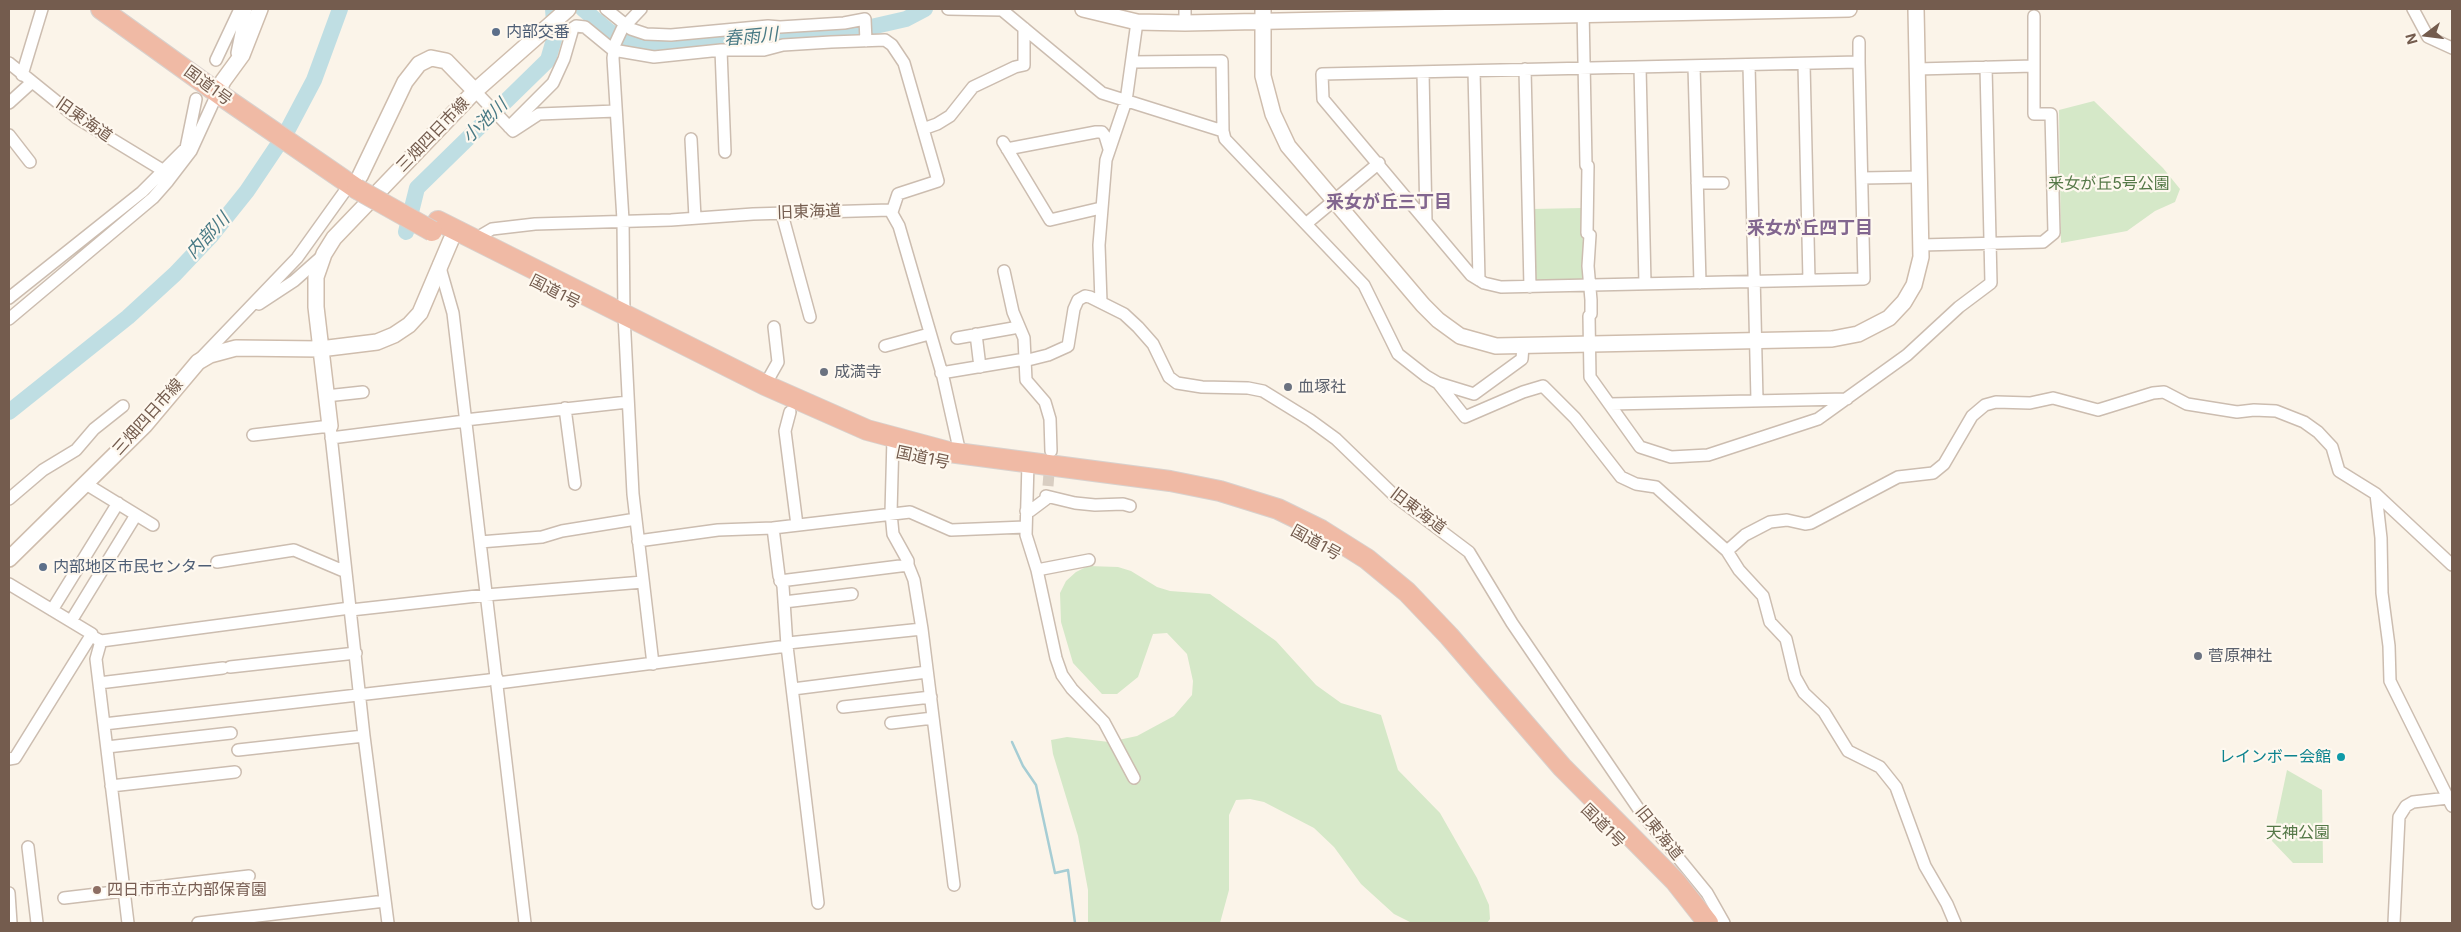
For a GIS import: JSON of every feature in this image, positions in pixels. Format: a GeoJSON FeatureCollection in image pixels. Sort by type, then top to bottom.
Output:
{"type":"FeatureCollection","features":[{"type":"Feature","properties":{"kind":"highway","name":"国道1号"},"geometry":{"type":"LineString","coordinates":[[101,9],[139,38],[228,85]]}},
{"type":"Feature","properties":{"kind":"highway","name":"国道1号"},"geometry":{"type":"LineString","coordinates":[[119,9],[228,85],[353,179],[435,226],[451,240],[576,303],[764,384],[893,445],[960,453],[1028,469],[1212,502],[1266,518],[1335,552],[1381,585],[1413,615],[1545,767],[1658,880],[1691,923]]}},
{"type":"Feature","properties":{"kind":"highway","name":"国道1号"},"geometry":{"type":"LineString","coordinates":[[435,226],[475,239],[790,412],[841,434],[893,445],[963,466],[1028,469],[1170,481],[1220,491],[1278,509],[1342,541],[1389,576],[1427,612],[1550,754],[1662,868],[1708,923]]}},
{"type":"Feature","properties":{"kind":"street"},"geometry":{"type":"LineString","coordinates":[[9,103],[27,79],[42,9]]}},
{"type":"Feature","properties":{"kind":"street"},"geometry":{"type":"LineString","coordinates":[[90,9],[139,38]]}},
{"type":"Feature","properties":{"kind":"street"},"geometry":{"type":"LineString","coordinates":[[216,60],[240,9]]}},
{"type":"Feature","properties":{"kind":"street"},"geometry":{"type":"LineString","coordinates":[[228,85],[246,9]]}},
{"type":"Feature","properties":{"kind":"street"},"geometry":{"type":"LineString","coordinates":[[9,319],[153,198],[188,149],[228,85],[253,31],[260,9]]}},
{"type":"Feature","properties":{"kind":"street"},"geometry":{"type":"LineString","coordinates":[[568,9],[532,41],[480,95],[513,131],[539,114],[616,111]]}},
{"type":"Feature","properties":{"kind":"street"},"geometry":{"type":"LineString","coordinates":[[606,9],[624,27],[646,34],[671,35],[835,23],[865,19],[866,39]]}},
{"type":"Feature","properties":{"kind":"street"},"geometry":{"type":"LineString","coordinates":[[641,9],[624,27],[614,47],[623,220],[628,402],[638,541],[653,664]]}},
{"type":"Feature","properties":{"kind":"street"},"geometry":{"type":"LineString","coordinates":[[948,9],[1002,10],[1102,93],[1223,131]]}},
{"type":"Feature","properties":{"kind":"street"},"geometry":{"type":"LineString","coordinates":[[1084,9],[1137,22],[1185,16],[1850,9]]}},
{"type":"Feature","properties":{"kind":"street"},"geometry":{"type":"LineString","coordinates":[[1263,15],[1264,76],[1268,98],[1280,132],[1299,161],[1423,305],[1444,325],[1472,341],[1496,346],[1523,346],[1845,337],[1858,334],[1880,324],[1897,310],[1914,285],[1920,267],[1916,9]]}},
{"type":"Feature","properties":{"kind":"street"},"geometry":{"type":"LineString","coordinates":[[2413,9],[2428,37],[2452,48]]}},
{"type":"Feature","properties":{"kind":"street"},"geometry":{"type":"LineString","coordinates":[[1583,12],[1590,286],[1590,377],[1640,447],[1671,456],[1708,455],[1818,419],[1912,352],[1959,307],[1991,283],[1986,67]]}},
{"type":"Feature","properties":{"kind":"street"},"geometry":{"type":"LineString","coordinates":[[1921,245],[2043,242],[2054,233],[2051,114],[2034,114],[2034,16]]}},
{"type":"Feature","properties":{"kind":"street"},"geometry":{"type":"LineString","coordinates":[[1101,302],[1099,245],[1101,208],[1109,149],[1126,101],[1137,22]]}},
{"type":"Feature","properties":{"kind":"street"},"geometry":{"type":"LineString","coordinates":[[508,126],[552,83],[564,59],[572,28],[576,26],[585,27],[614,47],[654,57],[866,39],[885,40],[892,45],[904,63],[938,181],[898,194],[892,212],[899,226],[929,334],[942,373],[960,453]]}},
{"type":"Feature","properties":{"kind":"street"},"geometry":{"type":"LineString","coordinates":[[762,28],[764,47]]}},
{"type":"Feature","properties":{"kind":"street"},"geometry":{"type":"LineString","coordinates":[[923,129],[938,124],[950,116],[973,87],[1015,67],[1024,65],[1024,28]]}},
{"type":"Feature","properties":{"kind":"street"},"geometry":{"type":"LineString","coordinates":[[1859,42],[1860,62],[1864,279],[1530,287],[1502,287],[1479,280],[1471,275],[1323,99],[1322,74],[1860,62]]}},
{"type":"Feature","properties":{"kind":"street"},"geometry":{"type":"LineString","coordinates":[[720,50],[725,152]]}},
{"type":"Feature","properties":{"kind":"street","name":"三畑四日市線"},"geometry":{"type":"LineString","coordinates":[[320,349],[316,307],[316,276],[324,254],[334,238],[480,95],[446,61],[431,58],[419,64],[405,82],[353,179]]}},
{"type":"Feature","properties":{"kind":"street"},"geometry":{"type":"LineString","coordinates":[[1132,62],[1222,61],[1223,131],[1225,139],[1364,285],[1398,354],[1426,376],[1438,383],[1474,394],[1522,359],[1523,346]]}},
{"type":"Feature","properties":{"kind":"street","name":"旧東海道"},"geometry":{"type":"LineString","coordinates":[[9,63],[77,118],[164,172]]}},
{"type":"Feature","properties":{"kind":"street"},"geometry":{"type":"LineString","coordinates":[[1804,64],[1809,280]]}},
{"type":"Feature","properties":{"kind":"street"},"geometry":{"type":"LineString","coordinates":[[1749,65],[1757,400]]}},
{"type":"Feature","properties":{"kind":"street"},"geometry":{"type":"LineString","coordinates":[[1694,66],[1700,283]]}},
{"type":"Feature","properties":{"kind":"street"},"geometry":{"type":"LineString","coordinates":[[1917,69],[2034,66]]}},
{"type":"Feature","properties":{"kind":"street"},"geometry":{"type":"LineString","coordinates":[[1640,67],[1645,284]]}},
{"type":"Feature","properties":{"kind":"street"},"geometry":{"type":"LineString","coordinates":[[1525,69],[1530,287]]}},
{"type":"Feature","properties":{"kind":"street"},"geometry":{"type":"LineString","coordinates":[[1474,71],[1479,280]]}},
{"type":"Feature","properties":{"kind":"street"},"geometry":{"type":"LineString","coordinates":[[1423,72],[1426,221]]}},
{"type":"Feature","properties":{"kind":"street"},"geometry":{"type":"LineString","coordinates":[[9,298],[142,192],[188,149],[196,99]]}},
{"type":"Feature","properties":{"kind":"street"},"geometry":{"type":"LineString","coordinates":[[1101,208],[1050,220],[1005,145],[1102,132],[1106,136],[1109,149]]}},
{"type":"Feature","properties":{"kind":"street"},"geometry":{"type":"LineString","coordinates":[[9,135],[30,162]]}},
{"type":"Feature","properties":{"kind":"street"},"geometry":{"type":"LineString","coordinates":[[691,139],[695,218]]}},
{"type":"Feature","properties":{"kind":"street"},"geometry":{"type":"LineString","coordinates":[[1307,224],[1378,163]]}},
{"type":"Feature","properties":{"kind":"street"},"geometry":{"type":"LineString","coordinates":[[1862,178],[1920,177]]}},
{"type":"Feature","properties":{"kind":"street"},"geometry":{"type":"LineString","coordinates":[[189,370],[297,258],[353,179]]}},
{"type":"Feature","properties":{"kind":"street"},"geometry":{"type":"LineString","coordinates":[[1697,183],[1723,183]]}},
{"type":"Feature","properties":{"kind":"street","name":"旧東海道"},"geometry":{"type":"LineString","coordinates":[[475,239],[492,229],[623,220],[628,222],[885,210],[892,212]]}},
{"type":"Feature","properties":{"kind":"street"},"geometry":{"type":"LineString","coordinates":[[782,214],[810,316]]}},
{"type":"Feature","properties":{"kind":"street","name":"三畑四日市線"},"geometry":{"type":"LineString","coordinates":[[9,559],[145,425],[189,370],[210,355],[236,348],[320,349],[377,342],[401,331],[420,313],[451,240]]}},
{"type":"Feature","properties":{"kind":"street"},"geometry":{"type":"LineString","coordinates":[[241,315],[294,281],[312,267],[324,254]]}},
{"type":"Feature","properties":{"kind":"street"},"geometry":{"type":"LineString","coordinates":[[440,264],[453,313],[524,923]]}},
{"type":"Feature","properties":{"kind":"street"},"geometry":{"type":"LineString","coordinates":[[1004,271],[1013,312],[1024,338],[1026,380],[1046,405],[1051,424],[1051,452]]}},
{"type":"Feature","properties":{"kind":"street","name":"旧東海道"},"geometry":{"type":"LineString","coordinates":[[942,373],[1048,355],[1068,346],[1072,315],[1078,300],[1085,296],[1124,314],[1138,327],[1153,344],[1169,377],[1177,383],[1202,387],[1248,388],[1270,395],[1336,439],[1396,497],[1465,548],[1512,623],[1640,811],[1707,893],[1724,923]]}},
{"type":"Feature","properties":{"kind":"street"},"geometry":{"type":"LineString","coordinates":[[764,384],[778,362],[774,327]]}},
{"type":"Feature","properties":{"kind":"street"},"geometry":{"type":"LineString","coordinates":[[957,338],[1019,327]]}},
{"type":"Feature","properties":{"kind":"street"},"geometry":{"type":"LineString","coordinates":[[885,346],[929,334]]}},
{"type":"Feature","properties":{"kind":"street"},"geometry":{"type":"LineString","coordinates":[[976,334],[980,367]]}},
{"type":"Feature","properties":{"kind":"street"},"geometry":{"type":"LineString","coordinates":[[320,349],[364,736],[388,923]]}},
{"type":"Feature","properties":{"kind":"street"},"geometry":{"type":"LineString","coordinates":[[1438,383],[1465,417],[1523,392],[1543,386],[1575,418],[1621,477],[1636,484],[1656,487],[1727,551],[1739,570],[1763,596],[1770,622],[1786,639],[1795,677],[1804,693],[1824,712],[1848,751],[1880,767],[1896,787],[1925,866],[1947,904],[1955,923]]}},
{"type":"Feature","properties":{"kind":"street"},"geometry":{"type":"LineString","coordinates":[[326,396],[363,392]]}},
{"type":"Feature","properties":{"kind":"street"},"geometry":{"type":"LineString","coordinates":[[1727,551],[1750,532],[1770,522],[1787,520],[1805,524],[1811,523],[1898,477],[1933,473],[1944,464],[1972,416],[1985,405],[1996,402],[2030,402],[2060,399],[2098,410],[2153,393],[2164,392],[2187,404],[2237,412],[2254,410],[2276,411],[2304,422],[2318,432],[2332,448],[2339,471],[2376,494],[2452,565]]}},
{"type":"Feature","properties":{"kind":"street"},"geometry":{"type":"LineString","coordinates":[[1610,404],[1847,399]]}},
{"type":"Feature","properties":{"kind":"street"},"geometry":{"type":"LineString","coordinates":[[253,434],[330,432],[465,420],[628,402]]}},
{"type":"Feature","properties":{"kind":"street"},"geometry":{"type":"LineString","coordinates":[[9,499],[43,470],[76,450],[94,429],[123,406]]}},
{"type":"Feature","properties":{"kind":"street"},"geometry":{"type":"LineString","coordinates":[[565,408],[575,484]]}},
{"type":"Feature","properties":{"kind":"street"},"geometry":{"type":"LineString","coordinates":[[790,412],[785,431],[797,525]]}},
{"type":"Feature","properties":{"kind":"street"},"geometry":{"type":"LineString","coordinates":[[893,445],[891,513],[893,534],[908,561],[914,580],[922,628],[954,885]]}},
{"type":"Feature","properties":{"kind":"street"},"geometry":{"type":"LineString","coordinates":[[1028,469],[1025,527],[1062,674],[1072,689],[1104,722],[1116,740],[1134,778]]}},
{"type":"Feature","properties":{"kind":"street"},"geometry":{"type":"LineString","coordinates":[[86,484],[153,525]]}},
{"type":"Feature","properties":{"kind":"street"},"geometry":{"type":"LineString","coordinates":[[1026,511],[1030,511],[1046,499],[1047,491],[1075,503],[1095,505],[1123,504],[1130,506]]}},
{"type":"Feature","properties":{"kind":"street"},"geometry":{"type":"LineString","coordinates":[[2376,494],[2381,538],[2382,592],[2389,646],[2390,681],[2450,802],[2414,802],[2406,806],[2400,817],[2394,923]]}},
{"type":"Feature","properties":{"kind":"street"},"geometry":{"type":"LineString","coordinates":[[52,610],[118,503]]}},
{"type":"Feature","properties":{"kind":"street"},"geometry":{"type":"LineString","coordinates":[[638,541],[718,530],[773,528],[891,513],[916,514],[951,530],[1025,527]]}},
{"type":"Feature","properties":{"kind":"street"},"geometry":{"type":"LineString","coordinates":[[71,622],[136,515]]}},
{"type":"Feature","properties":{"kind":"street"},"geometry":{"type":"LineString","coordinates":[[480,542],[542,537],[562,530],[636,519]]}},
{"type":"Feature","properties":{"kind":"street"},"geometry":{"type":"LineString","coordinates":[[773,528],[784,602],[792,689],[818,903]]}},
{"type":"Feature","properties":{"kind":"street"},"geometry":{"type":"LineString","coordinates":[[216,562],[294,550],[346,572]]}},
{"type":"Feature","properties":{"kind":"street"},"geometry":{"type":"LineString","coordinates":[[1037,570],[1089,560]]}},
{"type":"Feature","properties":{"kind":"street"},"geometry":{"type":"LineString","coordinates":[[780,581],[908,565]]}},
{"type":"Feature","properties":{"kind":"street"},"geometry":{"type":"LineString","coordinates":[[9,759],[15,758],[94,642],[351,609],[643,582]]}},
{"type":"Feature","properties":{"kind":"street"},"geometry":{"type":"LineString","coordinates":[[9,584],[92,634],[128,923]]}},
{"type":"Feature","properties":{"kind":"street"},"geometry":{"type":"LineString","coordinates":[[784,602],[852,594]]}},
{"type":"Feature","properties":{"kind":"street"},"geometry":{"type":"LineString","coordinates":[[104,724],[489,680],[653,664],[788,644],[922,628]]}},
{"type":"Feature","properties":{"kind":"street"},"geometry":{"type":"LineString","coordinates":[[98,683],[356,653]]}},
{"type":"Feature","properties":{"kind":"street"},"geometry":{"type":"LineString","coordinates":[[792,689],[927,672]]}},
{"type":"Feature","properties":{"kind":"street"},"geometry":{"type":"LineString","coordinates":[[843,708],[931,698]]}},
{"type":"Feature","properties":{"kind":"street"},"geometry":{"type":"LineString","coordinates":[[891,723],[933,718]]}},
{"type":"Feature","properties":{"kind":"street"},"geometry":{"type":"LineString","coordinates":[[107,747],[231,732]]}},
{"type":"Feature","properties":{"kind":"street"},"geometry":{"type":"LineString","coordinates":[[238,750],[364,736]]}},
{"type":"Feature","properties":{"kind":"street"},"geometry":{"type":"LineString","coordinates":[[111,786],[235,772]]}},
{"type":"Feature","properties":{"kind":"street"},"geometry":{"type":"LineString","coordinates":[[28,847],[37,923]]}},
{"type":"Feature","properties":{"kind":"street"},"geometry":{"type":"LineString","coordinates":[[64,898],[249,876]]}},
{"type":"Feature","properties":{"kind":"street"},"geometry":{"type":"LineString","coordinates":[[9,893],[11,923]]}},
{"type":"Feature","properties":{"kind":"street"},"geometry":{"type":"LineString","coordinates":[[198,923],[386,901]]}},
{"type":"Feature","properties":{"kind":"green space","name":"釆女が丘5号公園"},"geometry":{"type":"Polygon","coordinates":[[[2094,101],[2163,168],[2180,189],[2175,202],[2155,211],[2127,231],[2061,243],[2059,110],[2094,101]]]}},
{"type":"Feature","properties":{"kind":"green space"},"geometry":{"type":"Polygon","coordinates":[[[1582,208],[1584,279],[1581,283],[1538,283],[1534,279],[1532,209],[1582,208]]]}},
{"type":"Feature","properties":{"kind":"green space"},"geometry":{"type":"Polygon","coordinates":[[[1088,566],[1118,567],[1131,571],[1157,587],[1170,591],[1210,594],[1276,641],[1316,685],[1341,703],[1381,715],[1398,770],[1440,813],[1477,878],[1489,905],[1490,919],[1487,923],[1412,923],[1394,914],[1361,884],[1334,847],[1314,828],[1264,802],[1250,799],[1236,800],[1229,815],[1229,890],[1220,923],[1088,923],[1088,890],[1078,836],[1053,754],[1051,740],[1067,737],[1109,742],[1137,736],[1174,716],[1192,695],[1193,681],[1187,654],[1167,633],[1153,634],[1138,677],[1117,694],[1102,694],[1073,663],[1061,622],[1060,593],[1066,581],[1076,572],[1088,566]]]}},
{"type":"Feature","properties":{"kind":"green space","name":"天神公園"},"geometry":{"type":"Polygon","coordinates":[[[2287,770],[2322,790],[2323,863],[2293,863],[2272,841],[2287,770]]]}},
{"type":"Feature","properties":{"kind":"waterway","name":"内部川"},"geometry":{"type":"LineString","coordinates":[[9,412],[128,317],[175,274],[211,236],[247,191],[286,133],[314,80],[340,9]]}},
{"type":"Feature","properties":{"kind":"waterway","name":"小池川"},"geometry":{"type":"LineString","coordinates":[[406,232],[417,188],[548,60],[555,36],[553,9]]}},
{"type":"Feature","properties":{"kind":"waterway","name":"春雨川"},"geometry":{"type":"LineString","coordinates":[[583,9],[610,32],[640,43],[661,44],[871,27],[906,19],[925,9]]}},
{"type":"Feature","properties":{"kind":"waterway"},"geometry":{"type":"LineString","coordinates":[[1012,742],[1023,766],[1036,785],[1055,873],[1068,870],[1075,923]]}},
{"type":"Feature","properties":{"kind":"tunnel"},"geometry":{"type":"LineString","coordinates":[[1048,486],[1050,461]]}},
{"type":"Feature","properties":{"kind":"place","name":"内部交番"},"geometry":{"type":"Point","coordinates":[496,32]}},
{"type":"Feature","properties":{"kind":"place","name":"成満寺"},"geometry":{"type":"Point","coordinates":[824,372]}},
{"type":"Feature","properties":{"kind":"place","name":"血塚社"},"geometry":{"type":"Point","coordinates":[1288,387]}},
{"type":"Feature","properties":{"kind":"place","name":"内部地区市民センター"},"geometry":{"type":"Point","coordinates":[43,567]}},
{"type":"Feature","properties":{"kind":"place","name":"菅原神社"},"geometry":{"type":"Point","coordinates":[2198,656]}},
{"type":"Feature","properties":{"kind":"place","name":"レインボー会館"},"geometry":{"type":"Point","coordinates":[2341,757]}},
{"type":"Feature","properties":{"kind":"place","name":"四日市市立内部保育園"},"geometry":{"type":"Point","coordinates":[97,890]}},
{"type":"Feature","properties":{"kind":"district","name":"釆女が丘三丁目"},"geometry":{"type":"Point","coordinates":[1389,203]}},
{"type":"Feature","properties":{"kind":"district","name":"釆女が丘四丁目"},"geometry":{"type":"Point","coordinates":[1810,229]}}]}
